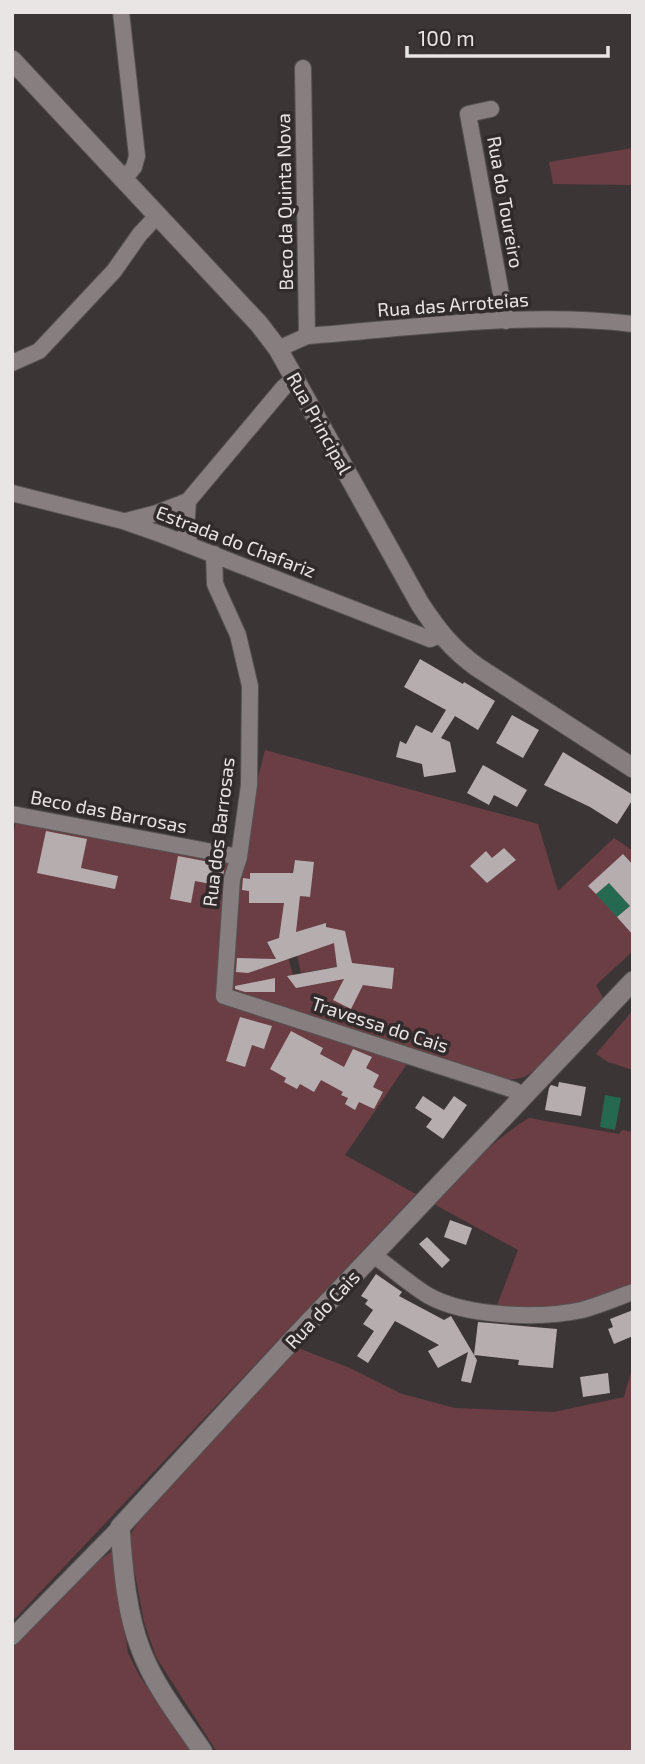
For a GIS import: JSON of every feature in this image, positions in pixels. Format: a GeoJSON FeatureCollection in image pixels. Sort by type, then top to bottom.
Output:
{"type":"FeatureCollection","features":[{"type":"Feature","properties":{"kind":"street"},"geometry":{"type":"LineString","coordinates":[[121,12],[137,156],[134,167],[124,179]]}},
{"type":"Feature","properties":{"kind":"street","name":"Rua Principal"},"geometry":{"type":"LineString","coordinates":[[12,60],[259,324],[278,349],[420,604],[440,635],[457,653],[477,667],[633,768]]}},
{"type":"Feature","properties":{"kind":"street","name":"Beco da Quinta Nova"},"geometry":{"type":"LineString","coordinates":[[303,68],[307,336]]}},
{"type":"Feature","properties":{"kind":"street","name":"Rua do Toureiro"},"geometry":{"type":"LineString","coordinates":[[491,109],[468,114],[506,321]]}},
{"type":"Feature","properties":{"kind":"street"},"geometry":{"type":"LineString","coordinates":[[12,363],[40,351],[114,271],[140,234],[157,216]]}},
{"type":"Feature","properties":{"kind":"street","name":"Rua das Arroteias"},"geometry":{"type":"LineString","coordinates":[[278,349],[307,336],[506,321],[592,319],[633,324]]}},
{"type":"Feature","properties":{"kind":"street"},"geometry":{"type":"LineString","coordinates":[[123,522],[188,501],[283,388],[295,378]]}},
{"type":"Feature","properties":{"kind":"street","name":"Estrada do Chafariz"},"geometry":{"type":"LineString","coordinates":[[12,493],[123,522],[214,554],[430,639],[440,635]]}},
{"type":"Feature","properties":{"kind":"street"},"geometry":{"type":"LineString","coordinates":[[188,501],[186,531],[190,545]]}},
{"type":"Feature","properties":{"kind":"street","name":"Rua dos Barrosas"},"geometry":{"type":"LineString","coordinates":[[214,554],[215,584],[238,635],[250,686],[249,785],[239,857],[232,878],[224,996]]}},
{"type":"Feature","properties":{"kind":"street","name":"Beco das Barrosas"},"geometry":{"type":"LineString","coordinates":[[12,814],[239,857]]}},
{"type":"Feature","properties":{"kind":"street","name":"Rua do Cais"},"geometry":{"type":"LineString","coordinates":[[12,1637],[120,1527],[522,1096],[633,981]]}},
{"type":"Feature","properties":{"kind":"street","name":"Travessa do Cais"},"geometry":{"type":"LineString","coordinates":[[224,996],[514,1090],[522,1096]]}},
{"type":"Feature","properties":{"kind":"street"},"geometry":{"type":"LineString","coordinates":[[373,1255],[430,1297],[459,1307],[494,1313],[534,1315],[580,1310],[633,1292]]}},
{"type":"Feature","properties":{"kind":"street"},"geometry":{"type":"LineString","coordinates":[[120,1527],[130,1609],[141,1650],[162,1692],[203,1752]]}},
{"type":"Feature","properties":{"kind":"shaded area"},"geometry":{"type":"Polygon","coordinates":[[[633,148],[633,185],[553,184],[549,162],[633,148]]]}},
{"type":"Feature","properties":{"kind":"shaded area"},"geometry":{"type":"Polygon","coordinates":[[[265,750],[538,824],[558,891],[614,838],[633,851],[633,951],[596,985],[603,998],[541,1065],[521,1078],[497,1079],[407,1064],[345,1155],[416,1194],[12,1622],[12,841],[17,815],[238,857],[265,750]],[[295,860],[288,894],[309,897],[314,862],[295,860]],[[326,924],[267,942],[271,951],[285,946],[293,975],[332,981],[329,968],[301,973],[297,955],[329,944],[326,924]]]}},
{"type":"Feature","properties":{"kind":"shaded area"},"geometry":{"type":"Polygon","coordinates":[[[609,883],[630,906],[617,917],[596,894],[609,883]]]}},
{"type":"Feature","properties":{"kind":"shaded area"},"geometry":{"type":"Polygon","coordinates":[[[633,1010],[633,1070],[608,1062],[596,1054],[633,1010]]]}},
{"type":"Feature","properties":{"kind":"shaded area"},"geometry":{"type":"Polygon","coordinates":[[[605,1095],[621,1098],[615,1130],[600,1127],[605,1095]]]}},
{"type":"Feature","properties":{"kind":"shaded area"},"geometry":{"type":"Polygon","coordinates":[[[529,1118],[619,1134],[622,1130],[633,1132],[633,1292],[603,1304],[494,1313],[518,1250],[432,1203],[490,1147],[529,1118]]]}},
{"type":"Feature","properties":{"kind":"shaded area"},"geometry":{"type":"Polygon","coordinates":[[[298,1348],[350,1368],[402,1394],[455,1408],[554,1412],[624,1397],[633,1365],[633,1752],[217,1752],[156,1657],[144,1622],[131,1553],[131,1534],[138,1521],[298,1348]]]}},
{"type":"Feature","properties":{"kind":"shaded area"},"geometry":{"type":"Polygon","coordinates":[[[112,1551],[128,1653],[139,1675],[191,1752],[12,1752],[12,1647],[81,1574],[112,1551]]]}},
{"type":"Feature","properties":{"kind":"building"},"geometry":{"type":"Polygon","coordinates":[[[420,659],[495,701],[478,730],[455,716],[441,738],[450,742],[456,772],[424,777],[422,764],[396,757],[400,741],[406,744],[416,725],[432,733],[446,710],[404,687],[420,659]]]}},
{"type":"Feature","properties":{"kind":"building"},"geometry":{"type":"Polygon","coordinates":[[[512,715],[539,730],[523,758],[496,743],[512,715]]]}},
{"type":"Feature","properties":{"kind":"building"},"geometry":{"type":"Polygon","coordinates":[[[563,752],[633,795],[617,824],[590,807],[544,785],[563,752]]]}},
{"type":"Feature","properties":{"kind":"building"},"geometry":{"type":"Polygon","coordinates":[[[483,765],[527,790],[517,807],[494,795],[489,805],[467,793],[483,765]]]}},
{"type":"Feature","properties":{"kind":"building"},"geometry":{"type":"Polygon","coordinates":[[[46,831],[87,839],[81,868],[118,876],[115,889],[37,873],[46,831]]]}},
{"type":"Feature","properties":{"kind":"building"},"geometry":{"type":"Polygon","coordinates":[[[504,848],[516,860],[487,883],[470,866],[486,851],[492,858],[504,848]]]}},
{"type":"Feature","properties":{"kind":"building"},"geometry":{"type":"Polygon","coordinates":[[[623,854],[633,865],[633,935],[617,917],[630,906],[609,883],[596,894],[588,886],[623,854]]]}},
{"type":"Feature","properties":{"kind":"building"},"geometry":{"type":"Polygon","coordinates":[[[178,856],[225,865],[221,886],[195,881],[191,903],[170,899],[178,856]]]}},
{"type":"Feature","properties":{"kind":"building"},"geometry":{"type":"Polygon","coordinates":[[[295,860],[314,862],[310,897],[300,896],[296,932],[326,923],[326,927],[345,931],[352,963],[394,968],[392,989],[363,985],[351,1009],[333,1000],[344,979],[296,988],[287,976],[337,967],[334,943],[248,973],[236,972],[237,958],[276,959],[267,942],[279,938],[284,903],[249,903],[249,891],[242,890],[243,878],[250,879],[250,873],[293,873],[295,860]]]}},
{"type":"Feature","properties":{"kind":"building"},"geometry":{"type":"Polygon","coordinates":[[[275,978],[275,992],[245,992],[235,989],[235,986],[275,978]]]}},
{"type":"Feature","properties":{"kind":"building"},"geometry":{"type":"Polygon","coordinates":[[[240,1017],[272,1026],[264,1049],[252,1045],[245,1067],[226,1061],[240,1017]]]}},
{"type":"Feature","properties":{"kind":"building"},"geometry":{"type":"Polygon","coordinates":[[[291,1031],[323,1048],[320,1054],[344,1067],[353,1049],[372,1057],[366,1068],[379,1075],[373,1087],[383,1092],[374,1109],[359,1102],[355,1110],[345,1104],[348,1098],[341,1095],[343,1092],[321,1080],[314,1092],[300,1084],[297,1089],[284,1082],[286,1078],[270,1069],[291,1031]]]}},
{"type":"Feature","properties":{"kind":"building"},"geometry":{"type":"Polygon","coordinates":[[[559,1082],[586,1087],[581,1116],[545,1110],[549,1088],[551,1085],[558,1087],[559,1082]]]}},
{"type":"Feature","properties":{"kind":"building"},"geometry":{"type":"Polygon","coordinates":[[[423,1096],[444,1110],[454,1096],[467,1105],[443,1139],[426,1127],[432,1119],[415,1108],[423,1096]]]}},
{"type":"Feature","properties":{"kind":"building"},"geometry":{"type":"Polygon","coordinates":[[[450,1220],[472,1228],[466,1245],[444,1237],[450,1220]]]}},
{"type":"Feature","properties":{"kind":"building"},"geometry":{"type":"Polygon","coordinates":[[[427,1237],[450,1260],[442,1268],[419,1244],[427,1237]]]}},
{"type":"Feature","properties":{"kind":"building"},"geometry":{"type":"Polygon","coordinates":[[[376,1274],[402,1292],[399,1296],[444,1320],[451,1316],[477,1360],[471,1383],[461,1381],[468,1352],[438,1368],[428,1351],[439,1345],[395,1321],[368,1363],[357,1356],[374,1331],[363,1324],[373,1310],[365,1304],[368,1300],[361,1296],[376,1274]]]}},
{"type":"Feature","properties":{"kind":"building"},"geometry":{"type":"Polygon","coordinates":[[[633,1310],[633,1336],[614,1344],[608,1329],[613,1327],[610,1319],[633,1310]]]}},
{"type":"Feature","properties":{"kind":"building"},"geometry":{"type":"Polygon","coordinates":[[[478,1322],[557,1329],[553,1368],[518,1365],[519,1360],[474,1355],[478,1322]]]}},
{"type":"Feature","properties":{"kind":"building"},"geometry":{"type":"Polygon","coordinates":[[[608,1373],[610,1393],[583,1397],[580,1377],[608,1373]]]}}]}
